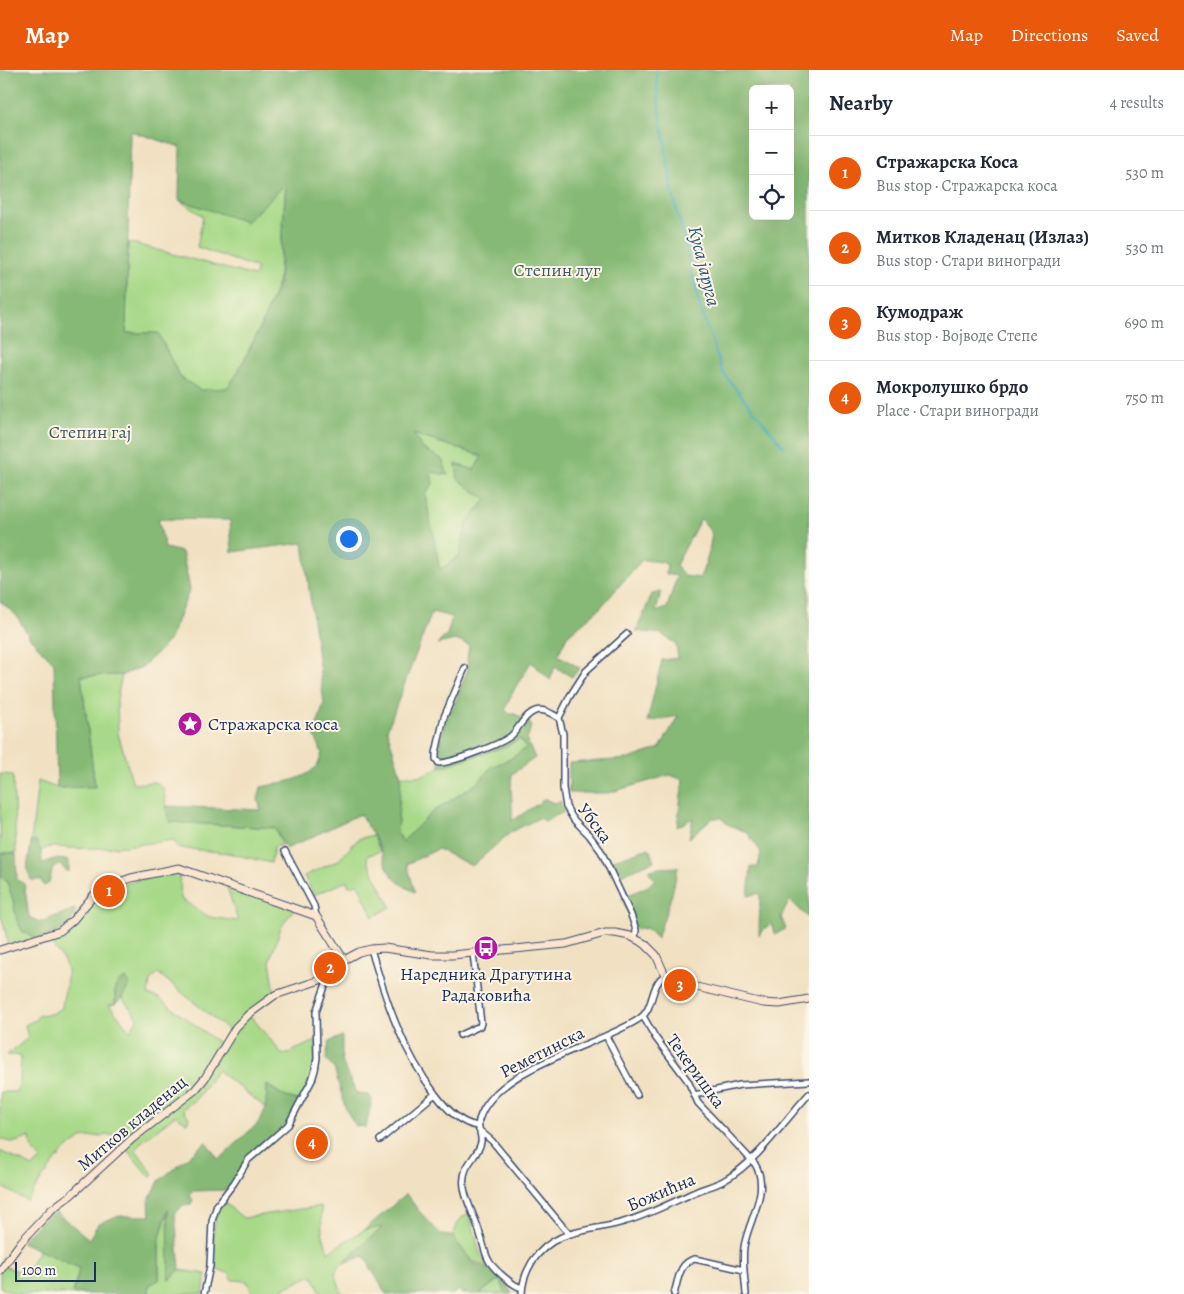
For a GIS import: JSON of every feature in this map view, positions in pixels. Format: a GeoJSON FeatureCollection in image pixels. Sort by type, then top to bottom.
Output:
{"type":"FeatureCollection","features":[{"type":"Feature","properties":{"kind":"street"},"geometry":{"type":"LineString","coordinates":[[465,668],[444,717],[436,753],[436,759],[439,763],[456,760],[503,741],[513,734],[527,716],[534,711],[545,711],[559,718],[586,671],[627,634]]}},
{"type":"Feature","properties":{"kind":"street","name":"Убска"},"geometry":{"type":"LineString","coordinates":[[559,718],[563,734],[563,788],[566,807],[574,820],[589,835],[600,851],[631,915],[636,930],[635,938]]}},
{"type":"Feature","properties":{"kind":"street"},"geometry":{"type":"LineString","coordinates":[[285,851],[314,906],[316,916],[344,960]]}},
{"type":"Feature","properties":{"kind":"street"},"geometry":{"type":"LineString","coordinates":[[0,950],[60,931],[73,920],[94,895],[108,886],[131,878],[179,868],[316,916]]}},
{"type":"Feature","properties":{"kind":"street"},"geometry":{"type":"LineString","coordinates":[[204,1294],[210,1266],[212,1221],[217,1205],[234,1183],[248,1160],[288,1125],[312,1080],[316,1065],[316,1012],[330,973],[344,960],[359,952],[371,948],[441,956],[566,944],[605,933],[620,933],[635,938],[653,951],[665,975],[680,983],[763,1003],[779,1004],[809,999]]}},
{"type":"Feature","properties":{"kind":"street"},"geometry":{"type":"LineString","coordinates":[[371,948],[384,994],[404,1043],[435,1094],[453,1114],[478,1128],[492,1141],[569,1234]]}},
{"type":"Feature","properties":{"kind":"street"},"geometry":{"type":"LineString","coordinates":[[460,1035],[480,1026],[481,1023],[473,953]]}},
{"type":"Feature","properties":{"kind":"street","name":"Митков кладенац"},"geometry":{"type":"LineString","coordinates":[[0,1271],[31,1230],[52,1209],[72,1195],[132,1139],[200,1085],[236,1027],[249,1014],[275,995],[304,986],[330,973]]}},
{"type":"Feature","properties":{"kind":"street"},"geometry":{"type":"LineString","coordinates":[[643,1016],[648,1010],[658,982],[665,975]]}},
{"type":"Feature","properties":{"kind":"street","name":"Реметинска"},"geometry":{"type":"LineString","coordinates":[[522,1291],[488,1260],[465,1192],[464,1180],[466,1169],[481,1144],[478,1128],[480,1116],[490,1099],[507,1083],[556,1058],[606,1036],[643,1016]]}},
{"type":"Feature","properties":{"kind":"street","name":"Текеришка"},"geometry":{"type":"LineString","coordinates":[[643,1016],[655,1037],[685,1077],[698,1103],[751,1160],[759,1172],[761,1190],[744,1244],[746,1294]]}},
{"type":"Feature","properties":{"kind":"street"},"geometry":{"type":"LineString","coordinates":[[606,1036],[638,1095]]}},
{"type":"Feature","properties":{"kind":"street"},"geometry":{"type":"LineString","coordinates":[[694,1095],[740,1086],[809,1081]]}},
{"type":"Feature","properties":{"kind":"street"},"geometry":{"type":"LineString","coordinates":[[380,1140],[435,1094]]}},
{"type":"Feature","properties":{"kind":"street","name":"Божићна"},"geometry":{"type":"LineString","coordinates":[[522,1291],[526,1275],[539,1254],[552,1242],[569,1234],[622,1223],[724,1181],[751,1160],[809,1094]]}},
{"type":"Feature","properties":{"kind":"street"},"geometry":{"type":"LineString","coordinates":[[674,1294],[681,1269],[689,1260],[695,1259],[744,1270]]}},
{"type":"Feature","properties":{"kind":"green space","name":"Степин луг"},"geometry":{"type":"Polygon","coordinates":[[[0,70],[809,70],[809,919],[790,900],[781,917],[786,929],[775,934],[771,923],[759,935],[760,893],[748,896],[751,867],[758,867],[761,852],[747,832],[727,824],[721,818],[712,818],[689,838],[693,818],[677,827],[683,780],[670,775],[608,793],[569,793],[569,763],[629,759],[660,748],[678,716],[647,722],[662,660],[678,658],[676,644],[661,634],[636,631],[652,594],[661,592],[656,612],[667,608],[677,576],[666,574],[667,565],[662,562],[642,560],[600,608],[567,636],[558,655],[580,668],[572,677],[555,667],[550,680],[531,662],[505,709],[509,714],[515,714],[530,723],[531,726],[527,740],[535,758],[512,774],[512,821],[545,799],[554,803],[560,801],[564,812],[545,821],[539,818],[511,832],[472,866],[438,849],[407,864],[415,892],[397,881],[392,875],[375,838],[360,814],[286,849],[275,828],[169,822],[165,806],[261,810],[258,800],[261,787],[297,779],[316,767],[318,763],[322,753],[314,734],[324,703],[303,543],[232,552],[230,520],[158,519],[165,548],[182,552],[190,589],[169,641],[144,666],[122,675],[81,676],[95,787],[57,788],[54,663],[30,638],[16,615],[0,601],[0,70]],[[130,131],[126,333],[158,333],[180,377],[200,390],[227,388],[237,374],[262,324],[279,282],[286,184],[246,222],[179,200],[180,147],[130,131]],[[413,434],[423,449],[442,459],[448,475],[431,472],[433,484],[425,494],[440,570],[460,555],[467,522],[486,500],[458,479],[456,464],[474,470],[482,456],[413,434]],[[701,518],[676,565],[684,576],[700,578],[708,556],[712,534],[701,518]],[[432,612],[387,730],[401,776],[397,833],[402,842],[431,813],[479,782],[491,767],[510,759],[526,748],[520,739],[507,746],[440,767],[440,744],[446,717],[454,705],[469,666],[467,660],[469,645],[455,640],[437,644],[447,635],[452,617],[432,612]]]}},
{"type":"Feature","properties":{"kind":"green space"},"geometry":{"type":"Polygon","coordinates":[[[286,183],[278,283],[262,324],[237,374],[227,388],[200,391],[180,377],[158,333],[126,333],[128,242],[254,276],[257,268],[197,247],[203,216],[179,200],[246,221],[286,183]]]}},
{"type":"Feature","properties":{"kind":"green space"},"geometry":{"type":"Polygon","coordinates":[[[412,434],[483,456],[475,470],[456,464],[458,479],[486,500],[467,522],[460,555],[440,570],[425,494],[431,471],[448,475],[442,459],[423,449],[412,434]]]}},
{"type":"Feature","properties":{"kind":"green space"},"geometry":{"type":"Polygon","coordinates":[[[122,675],[117,699],[118,733],[133,784],[154,782],[163,788],[169,822],[275,828],[282,845],[274,847],[271,863],[228,853],[178,848],[174,840],[96,848],[52,847],[41,851],[35,840],[31,842],[38,781],[57,788],[95,786],[81,676],[122,675]]]}},
{"type":"Feature","properties":{"kind":"green space"},"geometry":{"type":"Polygon","coordinates":[[[520,739],[526,748],[510,759],[491,767],[479,782],[431,813],[402,842],[397,833],[401,776],[421,776],[440,767],[507,746],[520,739]]]}},
{"type":"Feature","properties":{"kind":"green space"},"geometry":{"type":"Polygon","coordinates":[[[0,774],[13,775],[16,853],[2,853],[6,879],[17,921],[23,932],[37,939],[54,934],[100,891],[179,868],[181,899],[209,917],[238,921],[226,884],[294,909],[281,927],[270,960],[275,995],[249,1014],[283,1055],[316,1041],[314,1069],[301,1101],[286,1097],[267,1085],[266,1108],[217,1070],[197,1098],[183,1109],[189,1118],[187,1123],[175,1115],[139,1144],[136,1150],[153,1174],[150,1177],[127,1150],[127,1139],[119,1134],[81,1138],[62,1153],[27,1201],[0,1186],[0,1151],[33,1167],[41,1160],[31,1147],[30,1137],[15,1142],[8,1142],[0,1138],[0,1092],[15,1092],[20,1084],[21,1055],[7,1055],[28,1038],[25,1025],[35,1020],[39,1015],[51,1014],[62,1008],[67,968],[62,957],[51,943],[29,947],[20,942],[9,946],[2,918],[0,917],[0,774]],[[158,973],[150,981],[148,995],[159,998],[220,1044],[228,1030],[158,973]],[[130,984],[115,987],[115,1004],[109,1005],[130,1031],[138,1018],[122,998],[130,984]]]}},
{"type":"Feature","properties":{"kind":"green space"},"geometry":{"type":"Polygon","coordinates":[[[373,835],[380,851],[367,856],[368,862],[391,907],[373,917],[358,884],[349,886],[347,881],[314,895],[304,876],[339,860],[358,839],[373,835]]]}},
{"type":"Feature","properties":{"kind":"green space"},"geometry":{"type":"Polygon","coordinates":[[[35,840],[41,851],[42,863],[55,859],[69,860],[69,871],[66,871],[60,865],[53,867],[49,883],[44,886],[41,880],[31,880],[27,869],[31,842],[35,840]]]}},
{"type":"Feature","properties":{"kind":"green space"},"geometry":{"type":"Polygon","coordinates":[[[649,848],[654,861],[618,876],[611,861],[649,848]]]}},
{"type":"Feature","properties":{"kind":"green space"},"geometry":{"type":"Polygon","coordinates":[[[2,853],[16,853],[17,880],[24,883],[29,917],[40,922],[75,909],[73,916],[66,926],[37,939],[23,932],[17,921],[6,879],[1,878],[2,853]]]}},
{"type":"Feature","properties":{"kind":"green space"},"geometry":{"type":"Polygon","coordinates":[[[678,867],[672,894],[657,939],[646,928],[636,930],[622,898],[648,886],[655,879],[648,871],[658,868],[678,867]]]}},
{"type":"Feature","properties":{"kind":"green space"},"geometry":{"type":"Polygon","coordinates":[[[126,978],[130,984],[122,998],[115,1004],[115,987],[126,978]]]}},
{"type":"Feature","properties":{"kind":"green space"},"geometry":{"type":"Polygon","coordinates":[[[342,1036],[342,1062],[356,1093],[369,1095],[372,1100],[366,1127],[356,1126],[346,1110],[334,1068],[326,1059],[329,1042],[342,1036]]]}},
{"type":"Feature","properties":{"kind":"green space"},"geometry":{"type":"Polygon","coordinates":[[[267,1085],[286,1097],[301,1101],[291,1126],[246,1161],[227,1190],[192,1191],[190,1196],[193,1200],[191,1204],[183,1205],[175,1214],[180,1270],[169,1280],[168,1210],[159,1241],[159,1280],[149,1285],[149,1294],[73,1294],[79,1268],[21,1242],[52,1209],[89,1239],[98,1224],[117,1216],[150,1216],[149,1200],[159,1181],[206,1142],[219,1160],[259,1122],[266,1108],[267,1085]]]}},
{"type":"Feature","properties":{"kind":"green space"},"geometry":{"type":"Polygon","coordinates":[[[406,1194],[441,1235],[452,1236],[473,1263],[491,1270],[501,1280],[495,1282],[480,1294],[462,1294],[459,1290],[453,1294],[386,1294],[364,1256],[341,1264],[383,1227],[364,1230],[406,1194]]]}},
{"type":"Feature","properties":{"kind":"green space"},"geometry":{"type":"Polygon","coordinates":[[[225,1203],[243,1218],[321,1206],[322,1232],[328,1252],[364,1230],[384,1226],[341,1264],[335,1273],[342,1294],[322,1294],[312,1275],[272,1294],[253,1294],[247,1281],[232,1280],[230,1274],[210,1266],[216,1212],[225,1203]]]}},
{"type":"Feature","properties":{"kind":"green space"},"geometry":{"type":"Polygon","coordinates":[[[169,1208],[169,1280],[180,1270],[206,1274],[203,1294],[149,1294],[149,1285],[159,1280],[159,1241],[169,1208]]]}},
{"type":"Feature","properties":{"kind":"green space"},"geometry":{"type":"Polygon","coordinates":[[[469,1213],[480,1253],[489,1267],[472,1261],[452,1237],[460,1219],[469,1213]]]}},
{"type":"Feature","properties":{"kind":"green space"},"geometry":{"type":"Polygon","coordinates":[[[39,1250],[79,1268],[73,1294],[15,1294],[0,1287],[0,1270],[4,1266],[25,1274],[39,1250]]]}},
{"type":"Feature","properties":{"kind":"green space"},"geometry":{"type":"Polygon","coordinates":[[[501,1280],[506,1294],[480,1294],[495,1282],[501,1280]]]}},
{"type":"Feature","properties":{"kind":"green space"},"geometry":{"type":"Polygon","coordinates":[[[501,1280],[508,1287],[512,1294],[505,1294],[501,1280]]]}},
{"type":"Feature","properties":{"kind":"waterway","name":"Куса јаруга"},"geometry":{"type":"LineString","coordinates":[[656,70],[658,98],[672,190],[700,307],[723,373],[784,447]]}},
{"type":"Feature","properties":{"kind":"place","name":"Стражарска коса"},"geometry":{"type":"Point","coordinates":[190,724]}},
{"type":"Feature","properties":{"kind":"place","name":"Стражарска Коса"},"geometry":{"type":"Point","coordinates":[109,891]}},
{"type":"Feature","properties":{"kind":"place","name":"Наредника Драгутина Радаковића"},"geometry":{"type":"Point","coordinates":[486,948]}},
{"type":"Feature","properties":{"kind":"place","name":"Митков Кладенац (Излаз)"},"geometry":{"type":"Point","coordinates":[330,968]}},
{"type":"Feature","properties":{"kind":"place","name":"Кумодраж"},"geometry":{"type":"Point","coordinates":[680,985]}},
{"type":"Feature","properties":{"kind":"place","name":"Мокролушко брдо"},"geometry":{"type":"Point","coordinates":[312,1143]}},
{"type":"Feature","properties":{"kind":"park label","name":"Степин гај"},"geometry":{"type":"Point","coordinates":[90,432]}}]}
